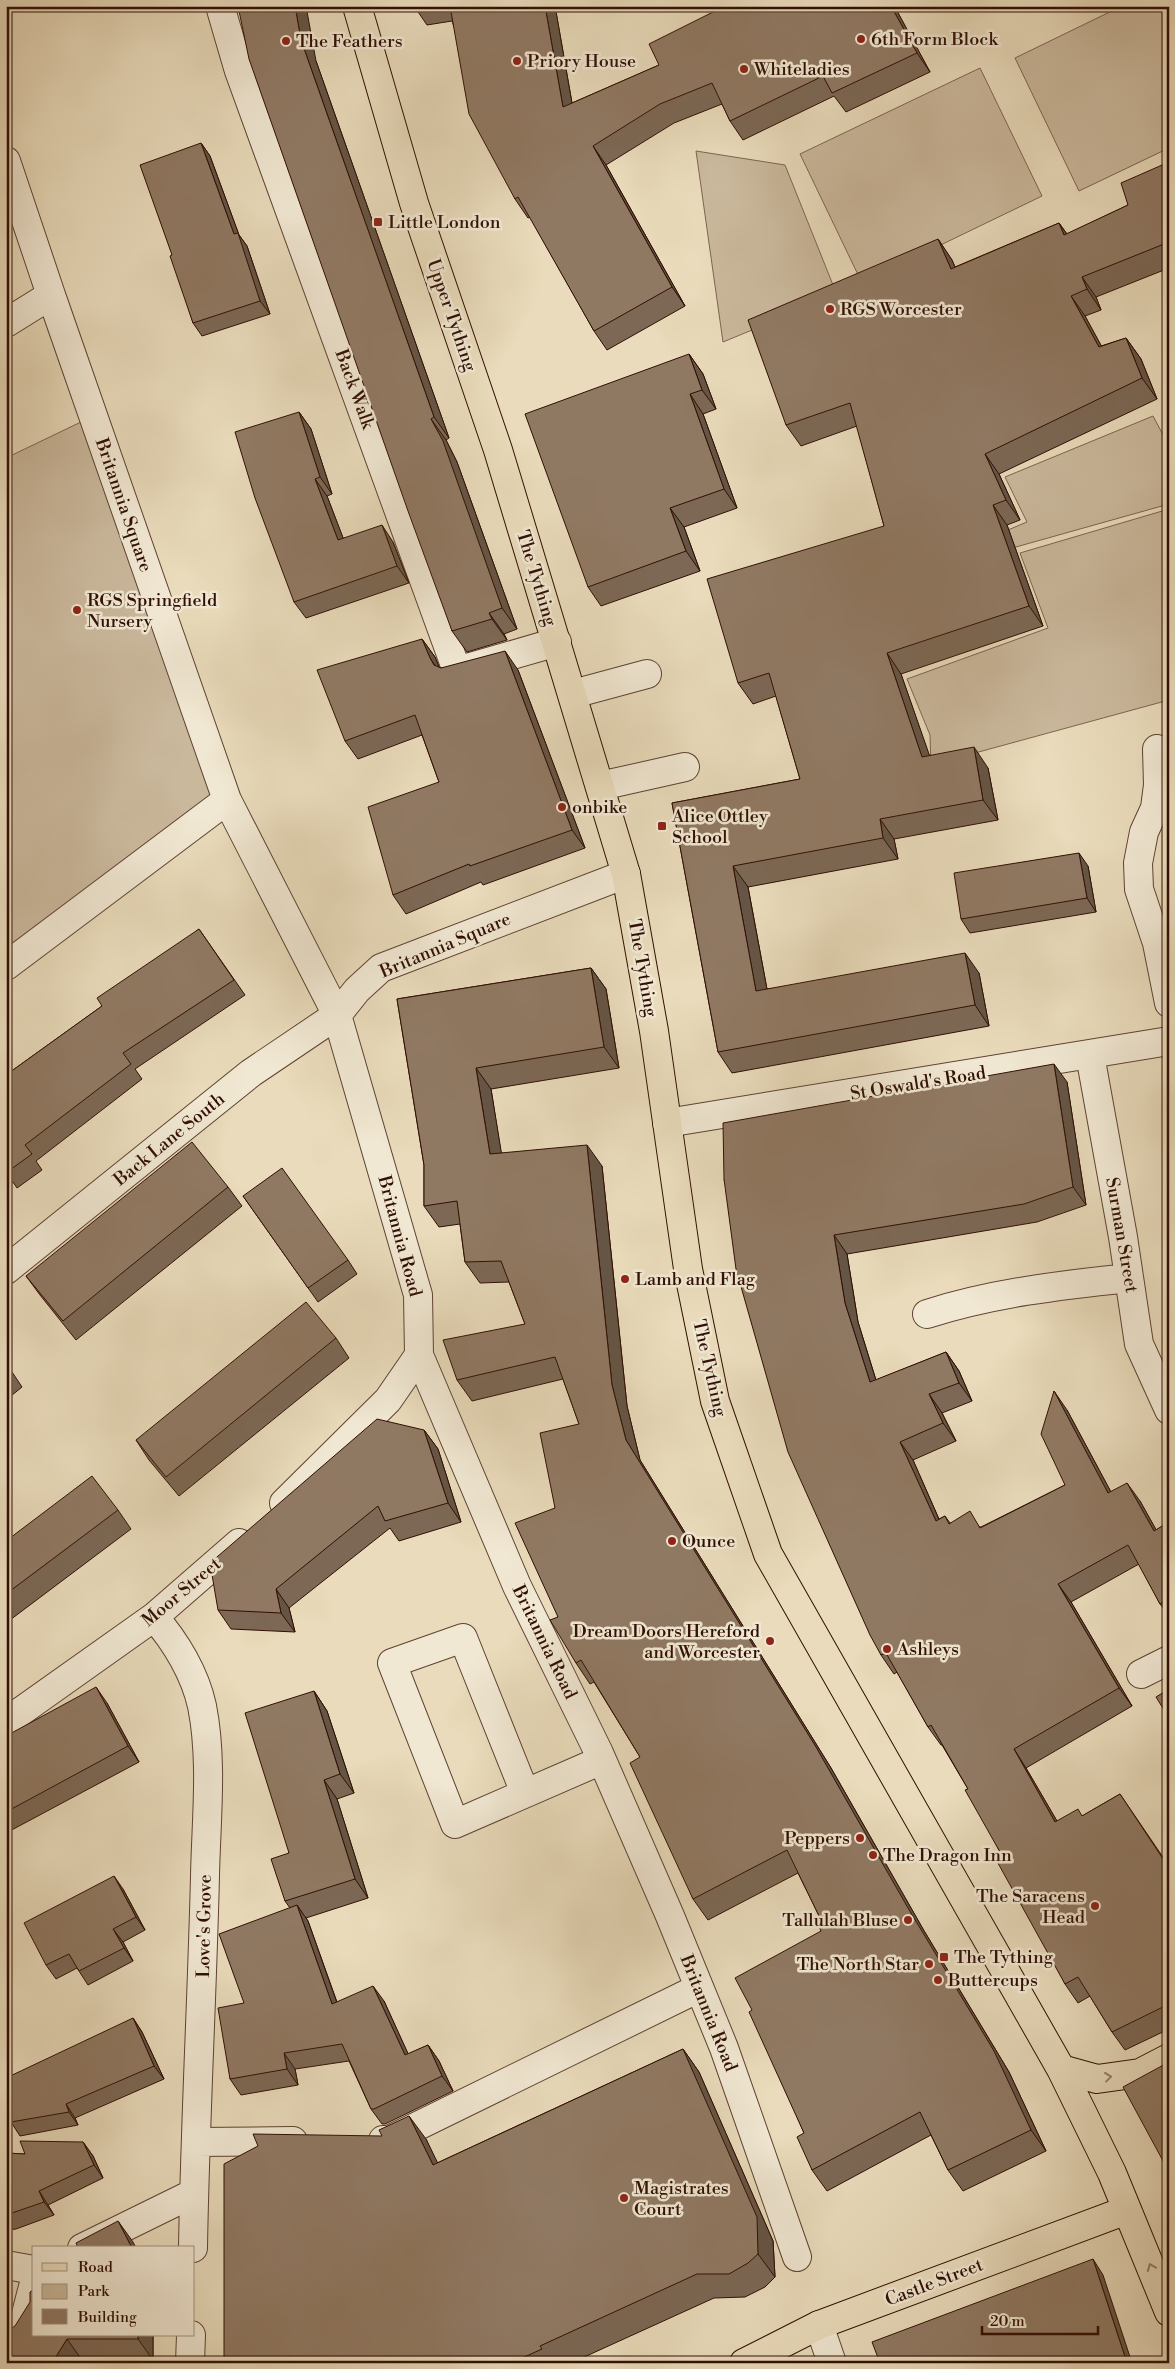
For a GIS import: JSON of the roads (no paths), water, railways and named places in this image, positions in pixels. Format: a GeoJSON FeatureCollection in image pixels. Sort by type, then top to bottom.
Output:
{"type":"FeatureCollection","features":[{"type":"Feature","properties":{"kind":"main road","name":"Upper Tything"},"geometry":{"type":"LineString","coordinates":[[357,6],[414,203],[498,450]]}},
{"type":"Feature","properties":{"kind":"main road","name":"The Tything"},"geometry":{"type":"LineString","coordinates":[[498,450],[558,642],[626,874],[668,1123],[688,1269],[715,1401],[768,1554],[1061,2069],[1112,2173],[1169,2312]]}},
{"type":"Feature","properties":{"kind":"main road"},"geometry":{"type":"LineString","coordinates":[[1061,2069],[1097,2079],[1140,2073],[1169,2058]]}},
{"type":"Feature","properties":{"kind":"main road","name":"Castle Street"},"geometry":{"type":"LineString","coordinates":[[744,2363],[819,2325],[1127,2210]]}},
{"type":"Feature","properties":{"kind":"street","name":"Back Walk"},"geometry":{"type":"LineString","coordinates":[[220,6],[239,71],[457,672],[558,642]]}},
{"type":"Feature","properties":{"kind":"street","name":"Britannia Square"},"geometry":{"type":"LineString","coordinates":[[6,161],[227,800],[337,1015],[357,990],[381,968],[626,874]]}},
{"type":"Feature","properties":{"kind":"street"},"geometry":{"type":"LineString","coordinates":[[6,323],[51,295]]}},
{"type":"Feature","properties":{"kind":"street"},"geometry":{"type":"LineString","coordinates":[[573,694],[647,674]]}},
{"type":"Feature","properties":{"kind":"street"},"geometry":{"type":"LineString","coordinates":[[1157,749],[1158,785],[1155,808],[1144,832],[1138,863],[1139,889],[1158,943],[1169,1003]]}},
{"type":"Feature","properties":{"kind":"street"},"geometry":{"type":"LineString","coordinates":[[600,786],[684,767]]}},
{"type":"Feature","properties":{"kind":"street"},"geometry":{"type":"LineString","coordinates":[[6,966],[227,800]]}},
{"type":"Feature","properties":{"kind":"street","name":"Back Lane South"},"geometry":{"type":"LineString","coordinates":[[6,1270],[250,1073],[337,1015]]}},
{"type":"Feature","properties":{"kind":"street","name":"Britannia Road"},"geometry":{"type":"LineString","coordinates":[[337,1015],[418,1295],[419,1355],[517,1586],[602,1760],[699,1988],[724,2048],[797,2257]]}},
{"type":"Feature","properties":{"kind":"street","name":"St Oswald's Road"},"geometry":{"type":"LineString","coordinates":[[668,1123],[1169,1042]]}},
{"type":"Feature","properties":{"kind":"street","name":"Surman Street"},"geometry":{"type":"LineString","coordinates":[[1090,1055],[1139,1344],[1169,1410]]}},
{"type":"Feature","properties":{"kind":"street"},"geometry":{"type":"LineString","coordinates":[[927,1314],[954,1305],[1017,1293],[1129,1278]]}},
{"type":"Feature","properties":{"kind":"street","name":"Moor Street"},"geometry":{"type":"LineString","coordinates":[[6,1722],[154,1617],[263,1522],[388,1400],[419,1355]]}},
{"type":"Feature","properties":{"kind":"street","name":"Love's Grove"},"geometry":{"type":"LineString","coordinates":[[154,1617],[166,1630],[196,1683],[202,1707],[208,1752],[202,2001],[193,2246]]}},
{"type":"Feature","properties":{"kind":"street"},"geometry":{"type":"LineString","coordinates":[[525,1793],[463,1638],[392,1663],[455,1824],[602,1760]]}},
{"type":"Feature","properties":{"kind":"street"},"geometry":{"type":"LineString","coordinates":[[1141,1674],[1169,1660]]}},
{"type":"Feature","properties":{"kind":"street"},"geometry":{"type":"LineString","coordinates":[[360,2140],[390,2140],[699,1988]]}},
{"type":"Feature","properties":{"kind":"street"},"geometry":{"type":"LineString","coordinates":[[196,2142],[322,2140]]}},
{"type":"Feature","properties":{"kind":"street"},"geometry":{"type":"LineString","coordinates":[[86,2246],[194,2193]]}},
{"type":"Feature","properties":{"kind":"street"},"geometry":{"type":"LineString","coordinates":[[6,2265],[32,2270]]}},
{"type":"Feature","properties":{"kind":"street"},"geometry":{"type":"LineString","coordinates":[[6,2345],[21,2334],[32,2291]]}},
{"type":"Feature","properties":{"kind":"street"},"geometry":{"type":"LineString","coordinates":[[819,2325],[832,2363]]}},
{"type":"Feature","properties":{"kind":"street"},"geometry":{"type":"LineString","coordinates":[[190,2363],[191,2336]]}},
{"type":"Feature","properties":{"kind":"place","name":"6th Form Block"},"geometry":{"type":"Point","coordinates":[861,39]}},
{"type":"Feature","properties":{"kind":"place","name":"The Feathers"},"geometry":{"type":"Point","coordinates":[286,41]}},
{"type":"Feature","properties":{"kind":"place","name":"Priory House"},"geometry":{"type":"Point","coordinates":[517,61]}},
{"type":"Feature","properties":{"kind":"place","name":"Whiteladies"},"geometry":{"type":"Point","coordinates":[744,69]}},
{"type":"Feature","properties":{"kind":"place","name":"Little London"},"geometry":{"type":"Point","coordinates":[378,222]}},
{"type":"Feature","properties":{"kind":"place","name":"RGS Worcester"},"geometry":{"type":"Point","coordinates":[830,309]}},
{"type":"Feature","properties":{"kind":"place","name":"RGS Springfield Nursery"},"geometry":{"type":"Point","coordinates":[77,610]}},
{"type":"Feature","properties":{"kind":"place","name":"onbike"},"geometry":{"type":"Point","coordinates":[562,807]}},
{"type":"Feature","properties":{"kind":"place","name":"Alice Ottley School"},"geometry":{"type":"Point","coordinates":[662,826]}},
{"type":"Feature","properties":{"kind":"place","name":"Lamb and Flag"},"geometry":{"type":"Point","coordinates":[625,1279]}},
{"type":"Feature","properties":{"kind":"place","name":"Ounce"},"geometry":{"type":"Point","coordinates":[672,1541]}},
{"type":"Feature","properties":{"kind":"place","name":"Dream Doors Hereford and Worcester"},"geometry":{"type":"Point","coordinates":[770,1641]}},
{"type":"Feature","properties":{"kind":"place","name":"Ashleys"},"geometry":{"type":"Point","coordinates":[887,1649]}},
{"type":"Feature","properties":{"kind":"place","name":"Peppers"},"geometry":{"type":"Point","coordinates":[860,1838]}},
{"type":"Feature","properties":{"kind":"place","name":"The Dragon Inn"},"geometry":{"type":"Point","coordinates":[873,1855]}},
{"type":"Feature","properties":{"kind":"place","name":"The Saracens Head"},"geometry":{"type":"Point","coordinates":[1095,1906]}},
{"type":"Feature","properties":{"kind":"place","name":"Tallulah Bluse"},"geometry":{"type":"Point","coordinates":[908,1920]}},
{"type":"Feature","properties":{"kind":"place","name":"The Tything"},"geometry":{"type":"Point","coordinates":[944,1957]}},
{"type":"Feature","properties":{"kind":"place","name":"The North Star"},"geometry":{"type":"Point","coordinates":[929,1964]}},
{"type":"Feature","properties":{"kind":"place","name":"Buttercups"},"geometry":{"type":"Point","coordinates":[938,1980]}},
{"type":"Feature","properties":{"kind":"place","name":"Magistrates Court"},"geometry":{"type":"Point","coordinates":[624,2198]}}]}
